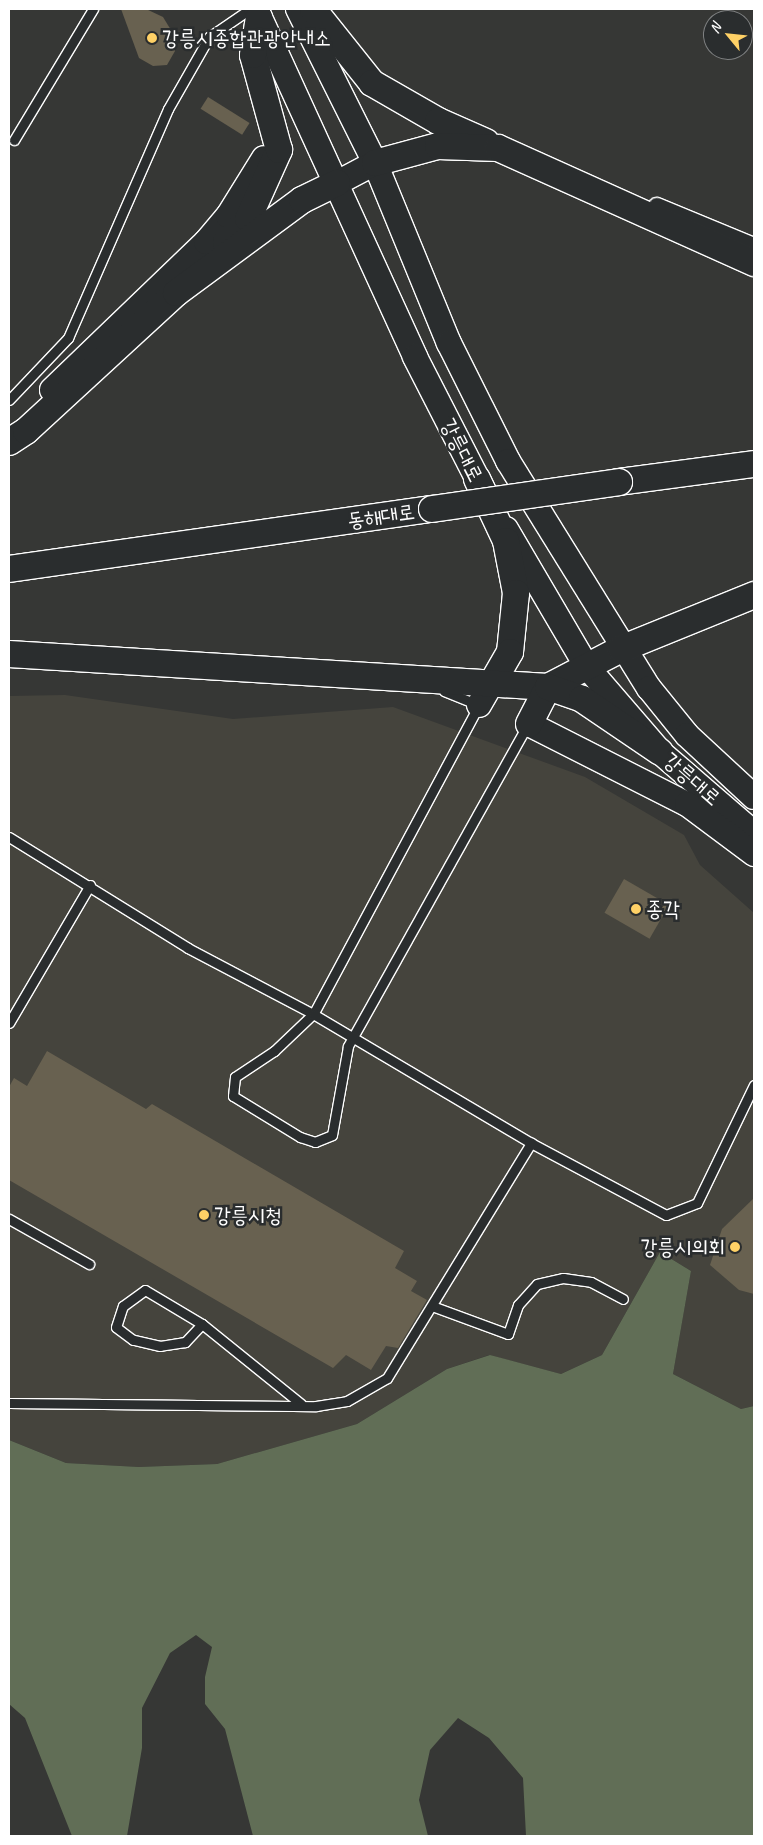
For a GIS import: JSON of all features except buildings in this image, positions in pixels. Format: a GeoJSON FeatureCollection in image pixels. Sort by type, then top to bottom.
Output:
{"type":"FeatureCollection","features":[{"type":"Feature","properties":{"kind":"main road"},"geometry":{"type":"LineString","coordinates":[[313,9],[372,83],[498,148],[754,263]]}},
{"type":"Feature","properties":{"kind":"main road"},"geometry":{"type":"LineString","coordinates":[[13,436],[176,293],[248,219],[279,150],[253,55],[255,12]]}},
{"type":"Feature","properties":{"kind":"main road"},"geometry":{"type":"LineString","coordinates":[[374,163],[438,146],[498,148]]}},
{"type":"Feature","properties":{"kind":"main road"},"geometry":{"type":"LineString","coordinates":[[176,293],[302,200],[337,182]]}},
{"type":"Feature","properties":{"kind":"main road","name":"동해대로"},"geometry":{"type":"LineString","coordinates":[[9,569],[754,464]]}},
{"type":"Feature","properties":{"kind":"main road"},"geometry":{"type":"LineString","coordinates":[[477,480],[506,541],[516,593],[510,652],[493,682]]}},
{"type":"Feature","properties":{"kind":"main road"},"geometry":{"type":"LineString","coordinates":[[529,724],[548,687],[621,649],[754,595]]}},
{"type":"Feature","properties":{"kind":"main road"},"geometry":{"type":"LineString","coordinates":[[9,654],[404,681],[493,682],[548,687],[582,699],[660,752]]}},
{"type":"Feature","properties":{"kind":"street","name":"강릉대로"},"geometry":{"type":"LineString","coordinates":[[298,9],[374,163],[449,343],[508,461],[621,649],[687,735],[754,797]]}},
{"type":"Feature","properties":{"kind":"street","name":"강릉대로"},"geometry":{"type":"LineString","coordinates":[[255,12],[337,182],[415,357],[477,480],[587,667],[660,752],[754,833]]}},
{"type":"Feature","properties":{"kind":"street"},"geometry":{"type":"LineString","coordinates":[[390,93],[433,107],[539,157],[754,246]]}},
{"type":"Feature","properties":{"kind":"street"},"geometry":{"type":"LineString","coordinates":[[13,436],[206,242],[277,140]]}},
{"type":"Feature","properties":{"kind":"street"},"geometry":{"type":"LineString","coordinates":[[337,182],[374,163]]}},
{"type":"Feature","properties":{"kind":"street"},"geometry":{"type":"LineString","coordinates":[[479,705],[493,682]]}},
{"type":"Feature","properties":{"kind":"street"},"geometry":{"type":"LineString","coordinates":[[529,724],[687,804],[754,854]]}},
{"type":"Feature","properties":{"kind":"lane"},"geometry":{"type":"LineString","coordinates":[[14,140],[93,9]]}},
{"type":"Feature","properties":{"kind":"lane"},"geometry":{"type":"LineString","coordinates":[[9,400],[68,338],[168,109],[209,37],[255,12]]}},
{"type":"Feature","properties":{"kind":"lane"},"geometry":{"type":"LineString","coordinates":[[404,681],[479,705],[314,1014],[274,1051],[235,1077],[233,1096],[300,1137],[315,1142],[332,1135],[343,1062],[529,724]]}},
{"type":"Feature","properties":{"kind":"lane"},"geometry":{"type":"LineString","coordinates":[[9,837],[90,885],[188,948],[314,1014],[354,1040],[531,1143],[666,1215],[697,1203],[754,1086]]}},
{"type":"Feature","properties":{"kind":"lane"},"geometry":{"type":"LineString","coordinates":[[9,1023],[13,1007],[90,885]]}},
{"type":"Feature","properties":{"kind":"lane"},"geometry":{"type":"LineString","coordinates":[[9,1403],[301,1404],[347,1401],[387,1378],[531,1143]]}},
{"type":"Feature","properties":{"kind":"lane"},"geometry":{"type":"LineString","coordinates":[[9,1219],[89,1264]]}},
{"type":"Feature","properties":{"kind":"lane"},"geometry":{"type":"LineString","coordinates":[[432,1306],[508,1334],[518,1305],[537,1284],[563,1278],[591,1282],[623,1299]]}},
{"type":"Feature","properties":{"kind":"lane"},"geometry":{"type":"LineString","coordinates":[[202,1324],[185,1342],[160,1346],[132,1340],[116,1327],[123,1306],[145,1290],[202,1324],[301,1404]]}},
{"type":"Feature","properties":{"kind":"shaded area"},"geometry":{"type":"Polygon","coordinates":[[[65,695],[233,719],[393,707],[585,777],[684,835],[700,865],[754,913],[754,1406],[741,1409],[673,1374],[691,1271],[660,1252],[602,1355],[561,1374],[489,1355],[447,1369],[357,1424],[217,1464],[139,1467],[66,1463],[9,1440],[9,696],[65,695]]]}},
{"type":"Feature","properties":{"kind":"green space"},"geometry":{"type":"Polygon","coordinates":[[[660,1252],[691,1271],[673,1374],[741,1409],[754,1406],[754,1836],[526,1836],[523,1778],[489,1738],[458,1718],[430,1750],[419,1800],[428,1836],[253,1836],[225,1729],[205,1704],[205,1677],[212,1647],[196,1635],[170,1653],[142,1708],[142,1748],[127,1836],[72,1836],[25,1718],[9,1704],[9,1440],[66,1463],[139,1467],[217,1464],[357,1424],[447,1369],[490,1355],[561,1374],[602,1355],[660,1252]]]}},
{"type":"Feature","properties":{"kind":"place","name":"강릉시종합관광안내소"},"geometry":{"type":"Point","coordinates":[152,38]}},
{"type":"Feature","properties":{"kind":"place","name":"종각"},"geometry":{"type":"Point","coordinates":[636,909]}},
{"type":"Feature","properties":{"kind":"place","name":"강릉시청"},"geometry":{"type":"Point","coordinates":[204,1215]}},
{"type":"Feature","properties":{"kind":"place","name":"강릉시의회"},"geometry":{"type":"Point","coordinates":[735,1247]}}]}
